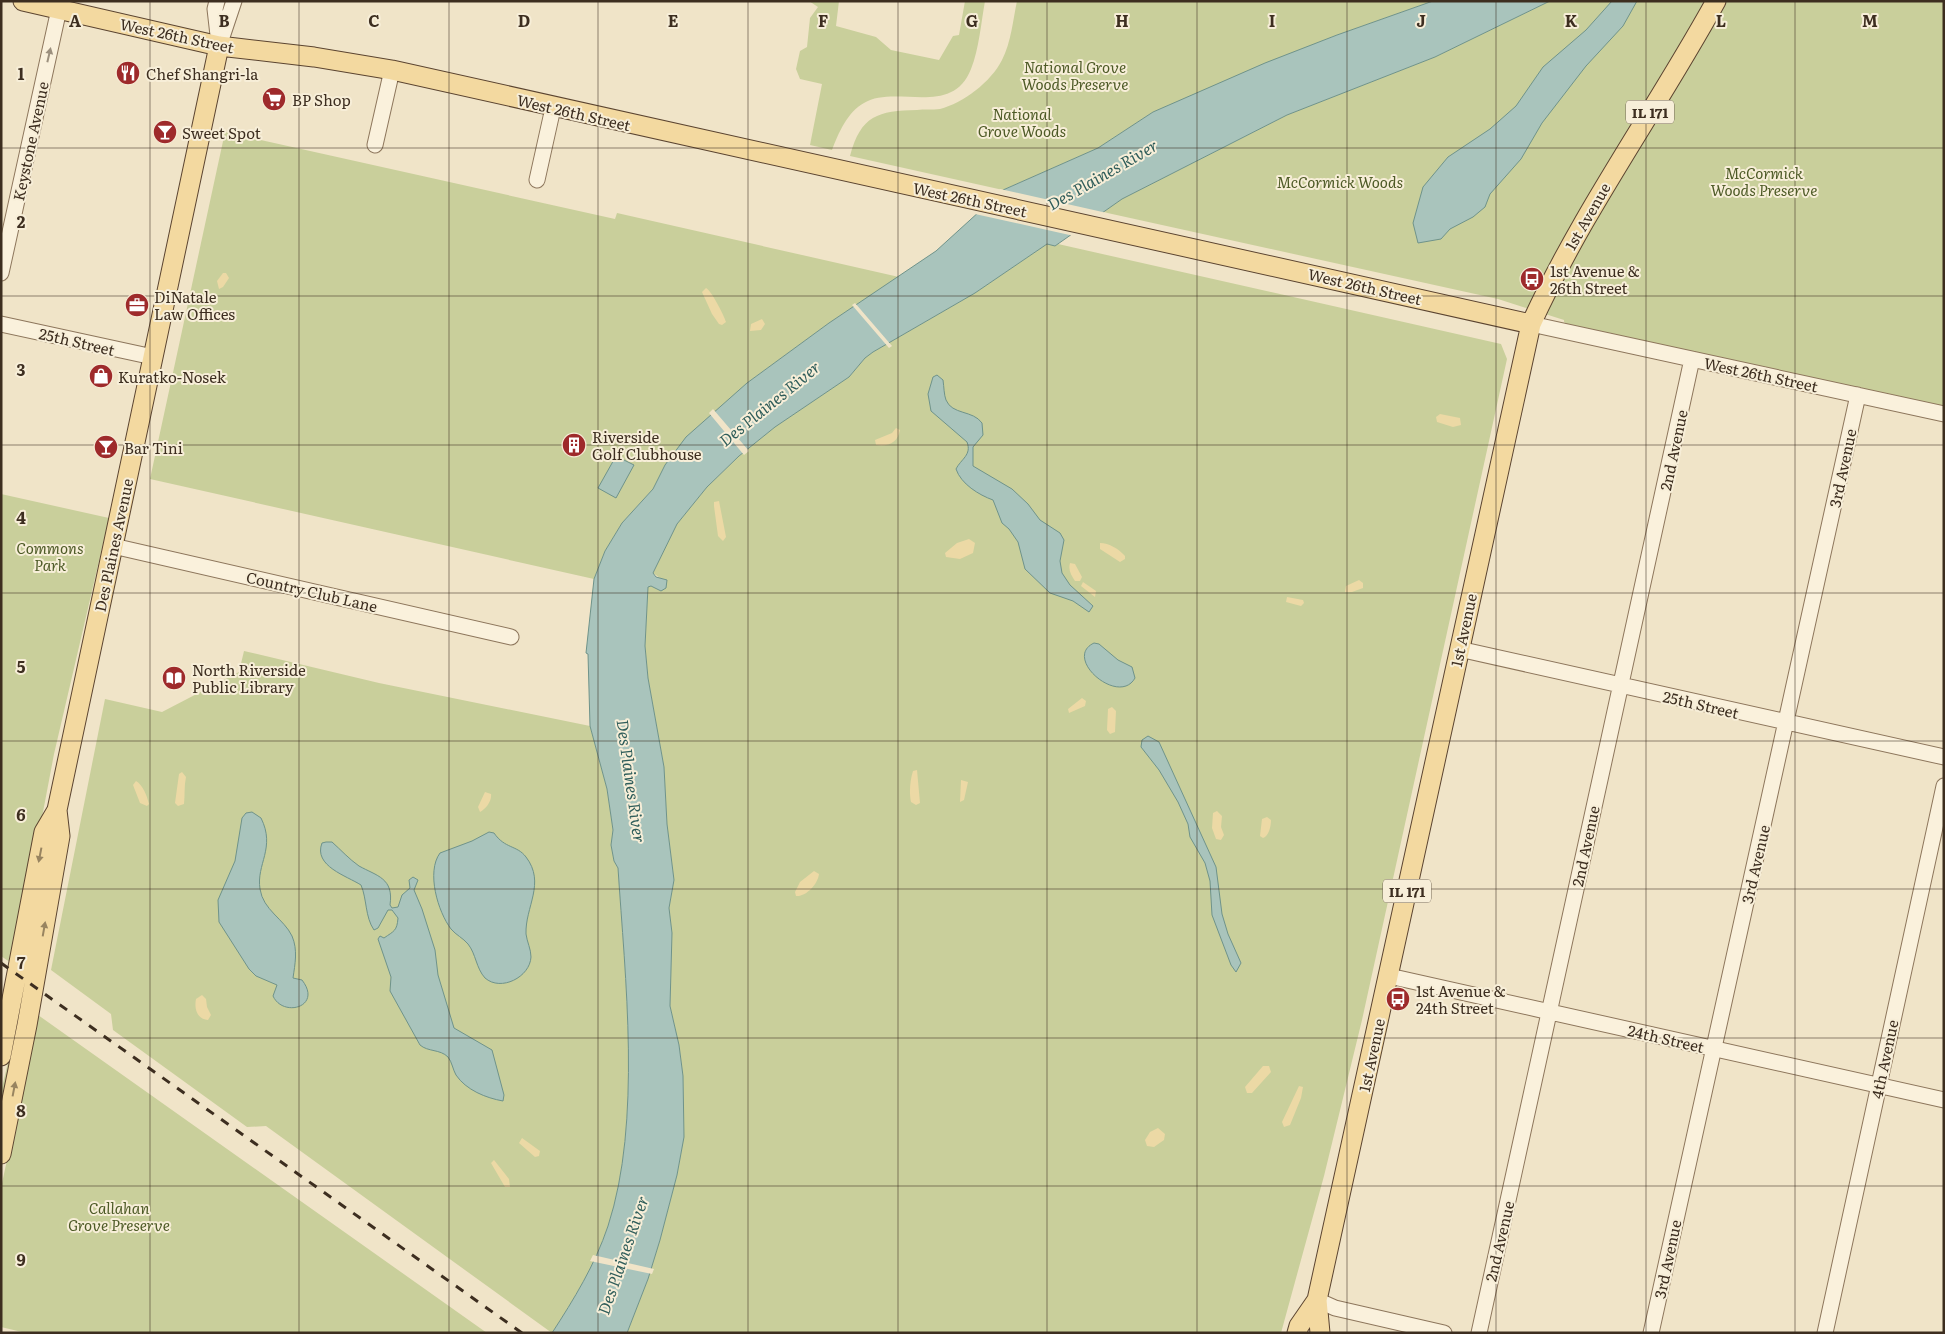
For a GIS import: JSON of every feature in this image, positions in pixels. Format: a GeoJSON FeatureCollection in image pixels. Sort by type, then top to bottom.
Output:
{"type":"FeatureCollection","features":[{"type":"Feature","properties":{"kind":"main road","name":"West 26th Street"},"geometry":{"type":"LineString","coordinates":[[23,1],[219,46],[314,56],[392,70],[553,108],[1104,228],[1531,324]]}},
{"type":"Feature","properties":{"kind":"main road","name":"1st Avenue"},"geometry":{"type":"LineString","coordinates":[[1320,1333],[1317,1300],[1531,324],[1553,276],[1583,221],[1716,1]]}},
{"type":"Feature","properties":{"kind":"main road","name":"Des Plaines Avenue"},"geometry":{"type":"LineString","coordinates":[[1,1056],[12,1021],[60,836],[57,810],[219,46]]}},
{"type":"Feature","properties":{"kind":"main road","name":"Des Plaines Avenue"},"geometry":{"type":"LineString","coordinates":[[1,1154],[12,1021]]}},
{"type":"Feature","properties":{"kind":"main road","name":"1st Avenue"},"geometry":{"type":"LineString","coordinates":[[1297,1333],[1299,1326],[1317,1300]]}},
{"type":"Feature","properties":{"kind":"street","name":"Des Plaines Avenue"},"geometry":{"type":"LineString","coordinates":[[216,1],[215,9],[219,46]]}},
{"type":"Feature","properties":{"kind":"street","name":"Des Plaines Avenue"},"geometry":{"type":"LineString","coordinates":[[219,46],[234,1]]}},
{"type":"Feature","properties":{"kind":"street","name":"Keystone Avenue"},"geometry":{"type":"LineString","coordinates":[[1,274],[59,9]]}},
{"type":"Feature","properties":{"kind":"street"},"geometry":{"type":"LineString","coordinates":[[375,145],[392,70]]}},
{"type":"Feature","properties":{"kind":"street"},"geometry":{"type":"LineString","coordinates":[[537,180],[553,108]]}},
{"type":"Feature","properties":{"kind":"street","name":"25th Street"},"geometry":{"type":"LineString","coordinates":[[1,324],[153,358]]}},
{"type":"Feature","properties":{"kind":"street","name":"West 26th Street"},"geometry":{"type":"LineString","coordinates":[[1531,324],[1944,414]]}},
{"type":"Feature","properties":{"kind":"street","name":"2nd Avenue"},"geometry":{"type":"LineString","coordinates":[[1478,1333],[1692,359]]}},
{"type":"Feature","properties":{"kind":"street","name":"3rd Avenue"},"geometry":{"type":"LineString","coordinates":[[1651,1333],[1858,395]]}},
{"type":"Feature","properties":{"kind":"street","name":"Country Club Lane"},"geometry":{"type":"LineString","coordinates":[[113,546],[511,637]]}},
{"type":"Feature","properties":{"kind":"street","name":"25th Street"},"geometry":{"type":"LineString","coordinates":[[1459,649],[1944,757]]}},
{"type":"Feature","properties":{"kind":"street","name":"4th Avenue"},"geometry":{"type":"LineString","coordinates":[[1825,1333],[1944,786]]}},
{"type":"Feature","properties":{"kind":"street","name":"24th Street"},"geometry":{"type":"LineString","coordinates":[[1389,976],[1944,1100]]}},
{"type":"Feature","properties":{"kind":"street"},"geometry":{"type":"LineString","coordinates":[[1317,1300],[1334,1308],[1444,1333]]}},
{"type":"Feature","properties":{"kind":"green space"},"geometry":{"type":"Polygon","coordinates":[[[809,1],[839,1],[836,26],[876,37],[891,50],[939,60],[953,36],[959,35],[965,1],[985,1],[976,53],[971,69],[962,84],[951,92],[937,96],[877,98],[864,103],[848,117],[832,150],[810,145],[822,84],[800,79],[796,69],[800,51],[807,47],[810,18],[818,7],[809,1]]]}},
{"type":"Feature","properties":{"kind":"green space","name":"National Grove Woods"},"geometry":{"type":"Polygon","coordinates":[[[1017,1],[1433,1],[1337,35],[1153,112],[1098,148],[1003,190],[850,156],[854,142],[860,132],[873,118],[892,112],[940,109],[967,97],[984,84],[997,68],[1005,53],[1010,39],[1017,1]]]}},
{"type":"Feature","properties":{"kind":"green space","name":"McCormick Woods Preserve"},"geometry":{"type":"Polygon","coordinates":[[[1550,1],[1944,1],[1944,408],[1569,325],[1564,320],[1498,299],[1103,212],[1122,199],[1287,115],[1435,57],[1550,1]]]}},
{"type":"Feature","properties":{"kind":"green space"},"geometry":{"type":"Polygon","coordinates":[[[225,132],[615,219],[617,213],[899,277],[829,323],[747,383],[665,465],[653,489],[622,523],[605,551],[594,579],[150,479],[225,132]]]}},
{"type":"Feature","properties":{"kind":"green space"},"geometry":{"type":"Polygon","coordinates":[[[1047,244],[1055,246],[1058,244],[1501,344],[1507,359],[1362,1020],[1324,1176],[1281,1333],[627,1333],[648,1279],[660,1240],[677,1175],[684,1136],[683,1076],[679,1045],[670,1006],[672,933],[669,908],[674,880],[667,824],[664,767],[648,678],[645,646],[648,587],[651,586],[661,591],[660,578],[653,573],[677,524],[707,487],[739,456],[775,427],[849,377],[865,358],[873,352],[975,293],[1047,244]]]}},
{"type":"Feature","properties":{"kind":"green space","name":"Commons Park"},"geometry":{"type":"Polygon","coordinates":[[[1,494],[109,518],[54,754],[14,965],[1,956],[1,494]]]}},
{"type":"Feature","properties":{"kind":"green space"},"geometry":{"type":"Polygon","coordinates":[[[244,651],[379,683],[590,726],[607,789],[613,830],[611,845],[614,861],[618,868],[627,1002],[628,1096],[625,1142],[618,1185],[608,1226],[590,1268],[552,1333],[266,1126],[247,1127],[113,1030],[111,1014],[51,970],[105,699],[162,712],[239,672],[244,651]]]}},
{"type":"Feature","properties":{"kind":"green space","name":"Callahan Grove Preserve"},"geometry":{"type":"Polygon","coordinates":[[[38,1015],[487,1333],[26,1333],[1,1327],[1,1188],[38,1015]]]}},
{"type":"Feature","properties":{"kind":"green space"},"geometry":{"type":"Polygon","coordinates":[[[16,1033],[1,1122],[1,1092],[16,1033]]]}},
{"type":"Feature","properties":{"kind":"sand"},"geometry":{"type":"Polygon","coordinates":[[[223,273],[226,273],[229,278],[223,287],[219,289],[217,281],[223,273]]]}},
{"type":"Feature","properties":{"kind":"sand"},"geometry":{"type":"Polygon","coordinates":[[[706,288],[714,298],[725,319],[726,322],[722,325],[719,324],[712,314],[702,292],[706,288]]]}},
{"type":"Feature","properties":{"kind":"sand"},"geometry":{"type":"Polygon","coordinates":[[[762,319],[765,324],[761,330],[750,331],[751,324],[762,319]]]}},
{"type":"Feature","properties":{"kind":"sand"},"geometry":{"type":"Polygon","coordinates":[[[1440,414],[1460,418],[1461,425],[1453,427],[1437,422],[1436,417],[1440,414]]]}},
{"type":"Feature","properties":{"kind":"sand"},"geometry":{"type":"Polygon","coordinates":[[[896,428],[900,430],[895,441],[885,445],[876,445],[875,440],[892,433],[896,428]]]}},
{"type":"Feature","properties":{"kind":"sand"},"geometry":{"type":"Polygon","coordinates":[[[719,501],[726,537],[723,541],[718,536],[714,506],[714,502],[719,501]]]}},
{"type":"Feature","properties":{"kind":"sand"},"geometry":{"type":"Polygon","coordinates":[[[969,539],[975,543],[973,553],[960,559],[946,557],[945,553],[957,543],[969,539]]]}},
{"type":"Feature","properties":{"kind":"sand"},"geometry":{"type":"Polygon","coordinates":[[[1100,543],[1117,549],[1125,556],[1125,559],[1120,562],[1100,549],[1100,543]]]}},
{"type":"Feature","properties":{"kind":"sand"},"geometry":{"type":"Polygon","coordinates":[[[1070,563],[1075,564],[1082,577],[1080,581],[1075,581],[1072,577],[1070,563]]]}},
{"type":"Feature","properties":{"kind":"sand"},"geometry":{"type":"Polygon","coordinates":[[[1359,580],[1363,583],[1363,588],[1352,592],[1345,592],[1346,586],[1359,580]]]}},
{"type":"Feature","properties":{"kind":"sand"},"geometry":{"type":"Polygon","coordinates":[[[1083,582],[1096,591],[1095,597],[1081,586],[1083,582]]]}},
{"type":"Feature","properties":{"kind":"sand"},"geometry":{"type":"Polygon","coordinates":[[[1287,597],[1303,600],[1304,603],[1301,606],[1286,602],[1287,597]]]}},
{"type":"Feature","properties":{"kind":"sand"},"geometry":{"type":"Polygon","coordinates":[[[1082,698],[1086,701],[1085,706],[1069,713],[1068,709],[1082,698]]]}},
{"type":"Feature","properties":{"kind":"sand"},"geometry":{"type":"Polygon","coordinates":[[[1112,707],[1116,711],[1115,732],[1110,734],[1107,730],[1108,709],[1112,707]]]}},
{"type":"Feature","properties":{"kind":"sand"},"geometry":{"type":"Polygon","coordinates":[[[917,770],[920,803],[916,805],[911,802],[910,791],[913,771],[917,770]]]}},
{"type":"Feature","properties":{"kind":"sand"},"geometry":{"type":"Polygon","coordinates":[[[182,772],[186,777],[184,804],[178,806],[175,803],[179,774],[182,772]]]}},
{"type":"Feature","properties":{"kind":"sand"},"geometry":{"type":"Polygon","coordinates":[[[961,780],[968,782],[964,800],[960,802],[961,780]]]}},
{"type":"Feature","properties":{"kind":"sand"},"geometry":{"type":"Polygon","coordinates":[[[136,781],[141,785],[146,794],[149,804],[147,806],[140,803],[133,785],[136,781]]]}},
{"type":"Feature","properties":{"kind":"sand"},"geometry":{"type":"Polygon","coordinates":[[[485,792],[491,794],[491,799],[480,812],[478,807],[485,792]]]}},
{"type":"Feature","properties":{"kind":"sand"},"geometry":{"type":"Polygon","coordinates":[[[1217,811],[1222,816],[1221,827],[1224,835],[1221,840],[1216,839],[1212,828],[1213,813],[1217,811]]]}},
{"type":"Feature","properties":{"kind":"sand"},"geometry":{"type":"Polygon","coordinates":[[[1267,817],[1271,820],[1271,825],[1268,833],[1263,838],[1260,836],[1262,819],[1267,817]]]}},
{"type":"Feature","properties":{"kind":"sand"},"geometry":{"type":"Polygon","coordinates":[[[814,871],[819,874],[814,886],[804,894],[796,896],[795,892],[800,882],[814,871]]]}},
{"type":"Feature","properties":{"kind":"sand"},"geometry":{"type":"Polygon","coordinates":[[[202,995],[206,999],[211,1015],[208,1020],[199,1016],[195,1006],[196,999],[202,995]]]}},
{"type":"Feature","properties":{"kind":"sand"},"geometry":{"type":"Polygon","coordinates":[[[1263,1066],[1269,1066],[1271,1072],[1252,1093],[1247,1093],[1245,1087],[1263,1066]]]}},
{"type":"Feature","properties":{"kind":"sand"},"geometry":{"type":"Polygon","coordinates":[[[1299,1086],[1303,1087],[1301,1098],[1290,1125],[1284,1127],[1282,1122],[1299,1086]]]}},
{"type":"Feature","properties":{"kind":"sand"},"geometry":{"type":"Polygon","coordinates":[[[1158,1128],[1165,1134],[1164,1140],[1154,1147],[1147,1146],[1145,1140],[1150,1132],[1158,1128]]]}},
{"type":"Feature","properties":{"kind":"sand"},"geometry":{"type":"Polygon","coordinates":[[[522,1138],[540,1151],[539,1156],[535,1157],[519,1143],[522,1138]]]}},
{"type":"Feature","properties":{"kind":"sand"},"geometry":{"type":"Polygon","coordinates":[[[494,1160],[509,1179],[510,1187],[505,1187],[491,1163],[494,1160]]]}},
{"type":"Feature","properties":{"kind":"water","name":"Des Plaines River"},"geometry":{"type":"Polygon","coordinates":[[[1433,1],[1550,1],[1435,57],[1287,115],[1122,199],[1055,246],[1047,244],[975,293],[873,352],[865,358],[849,377],[775,427],[739,456],[707,487],[677,524],[653,573],[656,577],[667,580],[666,588],[661,591],[651,586],[648,587],[645,646],[648,678],[664,767],[667,824],[674,880],[669,908],[672,933],[670,1006],[679,1045],[683,1076],[684,1137],[677,1175],[660,1240],[648,1279],[627,1333],[552,1333],[583,1281],[603,1240],[618,1185],[625,1142],[628,1096],[627,1002],[618,868],[614,861],[611,845],[613,830],[607,789],[590,726],[588,654],[586,653],[594,579],[605,551],[622,523],[653,489],[665,465],[686,437],[747,383],[829,323],[936,251],[1003,190],[1098,148],[1153,112],[1265,63],[1433,1]]]}},
{"type":"Feature","properties":{"kind":"water"},"geometry":{"type":"Polygon","coordinates":[[[1612,1],[1637,1],[1623,26],[1586,66],[1542,123],[1521,159],[1490,194],[1485,207],[1473,217],[1450,229],[1441,239],[1418,243],[1413,223],[1423,187],[1448,157],[1490,129],[1516,106],[1543,67],[1586,30],[1612,1]]]}},
{"type":"Feature","properties":{"kind":"water"},"geometry":{"type":"Polygon","coordinates":[[[937,375],[943,380],[945,398],[949,405],[973,416],[982,423],[983,435],[973,447],[973,466],[1012,489],[1028,504],[1040,520],[1060,533],[1064,540],[1060,561],[1062,573],[1070,585],[1093,606],[1089,612],[1073,601],[1050,593],[1025,569],[1018,542],[1002,523],[993,500],[971,488],[958,474],[956,469],[967,454],[968,446],[967,442],[931,411],[928,394],[933,377],[937,375]]]}},
{"type":"Feature","properties":{"kind":"water"},"geometry":{"type":"Polygon","coordinates":[[[616,456],[634,465],[616,498],[598,488],[616,456]]]}},
{"type":"Feature","properties":{"kind":"water"},"geometry":{"type":"Polygon","coordinates":[[[1094,643],[1099,644],[1118,660],[1132,667],[1135,678],[1127,685],[1117,687],[1107,684],[1096,677],[1085,659],[1086,650],[1094,643]]]}},
{"type":"Feature","properties":{"kind":"water"},"geometry":{"type":"Polygon","coordinates":[[[1148,736],[1159,742],[1216,867],[1222,914],[1228,934],[1241,963],[1236,972],[1231,965],[1212,915],[1210,881],[1205,863],[1190,837],[1188,824],[1178,802],[1159,770],[1141,747],[1142,740],[1148,736]]]}},
{"type":"Feature","properties":{"kind":"water"},"geometry":{"type":"Polygon","coordinates":[[[252,812],[261,818],[267,838],[260,880],[262,896],[269,909],[284,924],[292,936],[295,952],[293,978],[302,980],[307,989],[308,997],[305,1003],[292,1008],[278,1003],[273,996],[277,985],[256,976],[249,969],[219,922],[218,900],[235,861],[242,818],[246,813],[252,812]]]}},
{"type":"Feature","properties":{"kind":"water"},"geometry":{"type":"Polygon","coordinates":[[[489,832],[494,833],[502,842],[519,850],[532,867],[534,876],[535,886],[526,934],[531,957],[526,971],[514,980],[506,983],[492,982],[485,978],[468,944],[446,922],[435,892],[434,871],[440,853],[472,841],[489,832]]]}},
{"type":"Feature","properties":{"kind":"water"},"geometry":{"type":"Polygon","coordinates":[[[332,842],[359,866],[387,883],[392,908],[398,907],[402,895],[410,888],[409,880],[413,877],[418,880],[414,890],[435,950],[438,975],[454,1028],[492,1050],[504,1095],[503,1101],[490,1098],[465,1085],[456,1075],[451,1061],[445,1054],[420,1045],[390,991],[391,977],[378,939],[380,936],[384,938],[394,930],[397,926],[398,918],[392,910],[388,910],[378,928],[374,930],[369,919],[361,885],[340,874],[322,858],[322,843],[332,842]]]}},
{"type":"Feature","properties":{"kind":"pier"},"geometry":{"type":"Polygon","coordinates":[[[1000,189],[1107,213],[1074,236],[975,214],[1000,189]]]}},
{"type":"Feature","properties":{"kind":"pier"},"geometry":{"type":"Polygon","coordinates":[[[855,303],[892,346],[889,348],[852,305],[855,303]]]}},
{"type":"Feature","properties":{"kind":"pier"},"geometry":{"type":"Polygon","coordinates":[[[713,409],[749,451],[744,455],[709,413],[713,409]]]}},
{"type":"Feature","properties":{"kind":"pier"},"geometry":{"type":"Polygon","coordinates":[[[593,1255],[654,1269],[652,1274],[590,1261],[593,1255]]]}},
{"type":"Feature","properties":{"kind":"railway"},"geometry":{"type":"LineString","coordinates":[[1,963],[522,1333]]}},
{"type":"Feature","properties":{"kind":"place","name":"Chef Shangri-la"},"geometry":{"type":"Point","coordinates":[128,73]}},
{"type":"Feature","properties":{"kind":"place","name":"BP Shop"},"geometry":{"type":"Point","coordinates":[274,99]}},
{"type":"Feature","properties":{"kind":"place","name":"Sweet Spot"},"geometry":{"type":"Point","coordinates":[165,132]}},
{"type":"Feature","properties":{"kind":"place","name":"1st Avenue & 26th Street"},"geometry":{"type":"Point","coordinates":[1532,279]}},
{"type":"Feature","properties":{"kind":"place","name":"DiNatale Law Offices"},"geometry":{"type":"Point","coordinates":[137,305]}},
{"type":"Feature","properties":{"kind":"place","name":"Kuratko-Nosek"},"geometry":{"type":"Point","coordinates":[101,376]}},
{"type":"Feature","properties":{"kind":"place","name":"Riverside Golf Clubhouse"},"geometry":{"type":"Point","coordinates":[574,445]}},
{"type":"Feature","properties":{"kind":"place","name":"Bar Tini"},"geometry":{"type":"Point","coordinates":[106,447]}},
{"type":"Feature","properties":{"kind":"place","name":"North Riverside Public Library"},"geometry":{"type":"Point","coordinates":[174,678]}},
{"type":"Feature","properties":{"kind":"place","name":"1st Avenue & 24th Street"},"geometry":{"type":"Point","coordinates":[1398,999]}},
{"type":"Feature","properties":{"kind":"park label","name":"National Grove Woods Preserve"},"geometry":{"type":"Point","coordinates":[1075,74]}},
{"type":"Feature","properties":{"kind":"park label","name":"McCormick Woods"},"geometry":{"type":"Point","coordinates":[1340,181]}}]}
